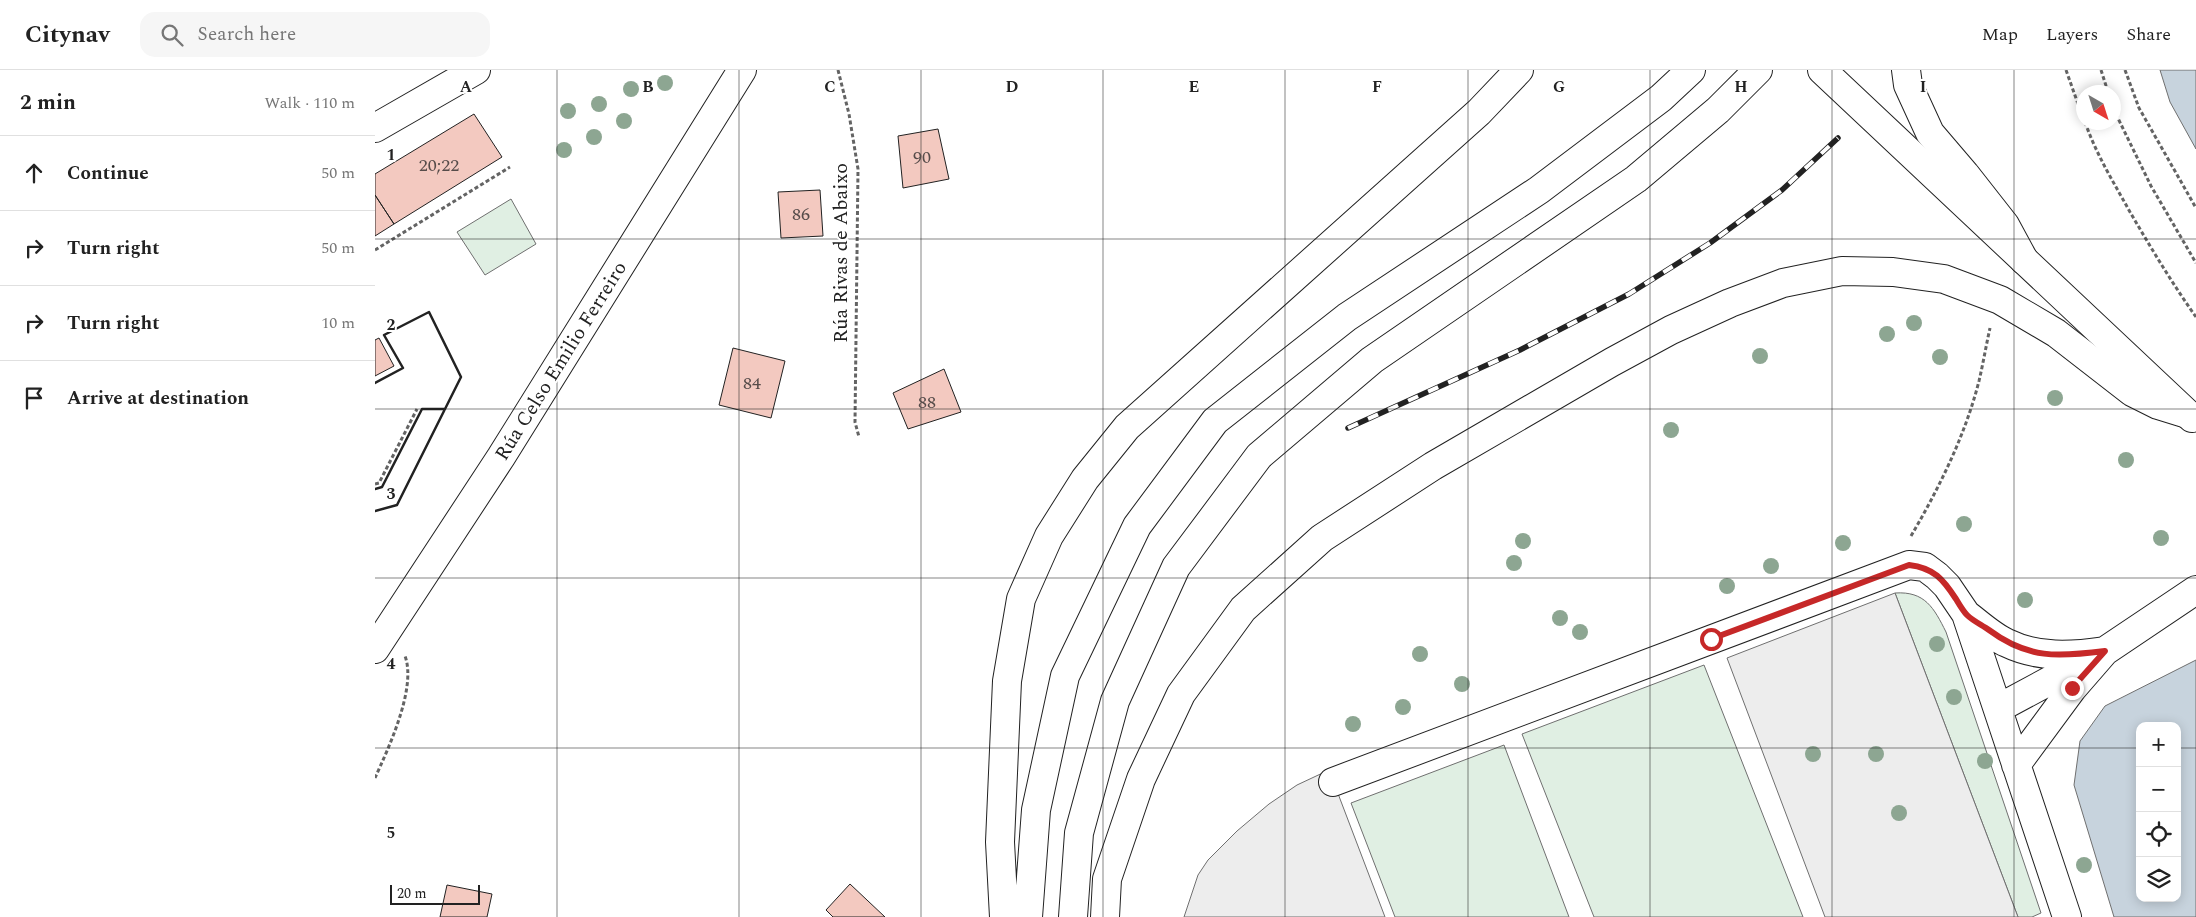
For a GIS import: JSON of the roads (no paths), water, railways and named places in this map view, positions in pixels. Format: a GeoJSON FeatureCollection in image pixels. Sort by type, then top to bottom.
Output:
{"type":"FeatureCollection","features":[{"type":"Feature","properties":{"kind":"main road"},"geometry":{"type":"LineString","coordinates":[[375,128],[476,70]]}},
{"type":"Feature","properties":{"kind":"main road","name":"Rúa Celso Emilio Ferreiro"},"geometry":{"type":"LineString","coordinates":[[382,640],[501,457],[742,70]]}},
{"type":"Feature","properties":{"kind":"main road"},"geometry":{"type":"LineString","coordinates":[[1004,917],[1000,842],[1007,681],[1021,599],[1049,536],[1085,479],[1127,427],[1472,119],[1519,70]]}},
{"type":"Feature","properties":{"kind":"main road"},"geometry":{"type":"LineString","coordinates":[[1028,917],[1037,810],[1065,676],[1137,526],[1215,421],[1347,317],[1539,190],[1661,98],[1691,70]]}},
{"type":"Feature","properties":{"kind":"main road"},"geometry":{"type":"LineString","coordinates":[[1073,917],[1079,833],[1115,702],[1176,568],[1259,456],[1372,360],[1636,180],[1718,110],[1758,70]]}},
{"type":"Feature","properties":{"kind":"main road"},"geometry":{"type":"LineString","coordinates":[[1906,70],[1908,85],[1930,133],[2005,225],[2024,260]]}},
{"type":"Feature","properties":{"kind":"main road"},"geometry":{"type":"LineString","coordinates":[[1823,71],[2192,418]]}},
{"type":"Feature","properties":{"kind":"main road"},"geometry":{"type":"LineString","coordinates":[[1105,917],[1107,879],[1141,779],[1181,694],[1243,610],[1322,538],[1433,466],[1671,330],[1730,303],[1783,283],[1842,271],[1893,272],[1945,279],[2000,300],[2056,333],[2132,392],[2158,405],[2192,418]]}},
{"type":"Feature","properties":{"kind":"main road"},"geometry":{"type":"LineString","coordinates":[[1333,782],[1909,565],[1925,567],[1947,586],[1966,614],[1999,708],[2067,917]]}},
{"type":"Feature","properties":{"kind":"main road"},"geometry":{"type":"LineString","coordinates":[[1999,708],[2105,651],[2196,590]]}},
{"type":"Feature","properties":{"kind":"main road"},"geometry":{"type":"LineString","coordinates":[[1966,614],[2005,643],[2030,652],[2073,655],[2105,651]]}},
{"type":"Feature","properties":{"kind":"main road"},"geometry":{"type":"LineString","coordinates":[[2016,765],[2072,688],[2105,651]]}},
{"type":"Feature","properties":{"kind":"railway"},"geometry":{"type":"LineString","coordinates":[[1348,428],[1520,350],[1629,294],[1710,243],[1782,190],[1838,138]]}}]}
